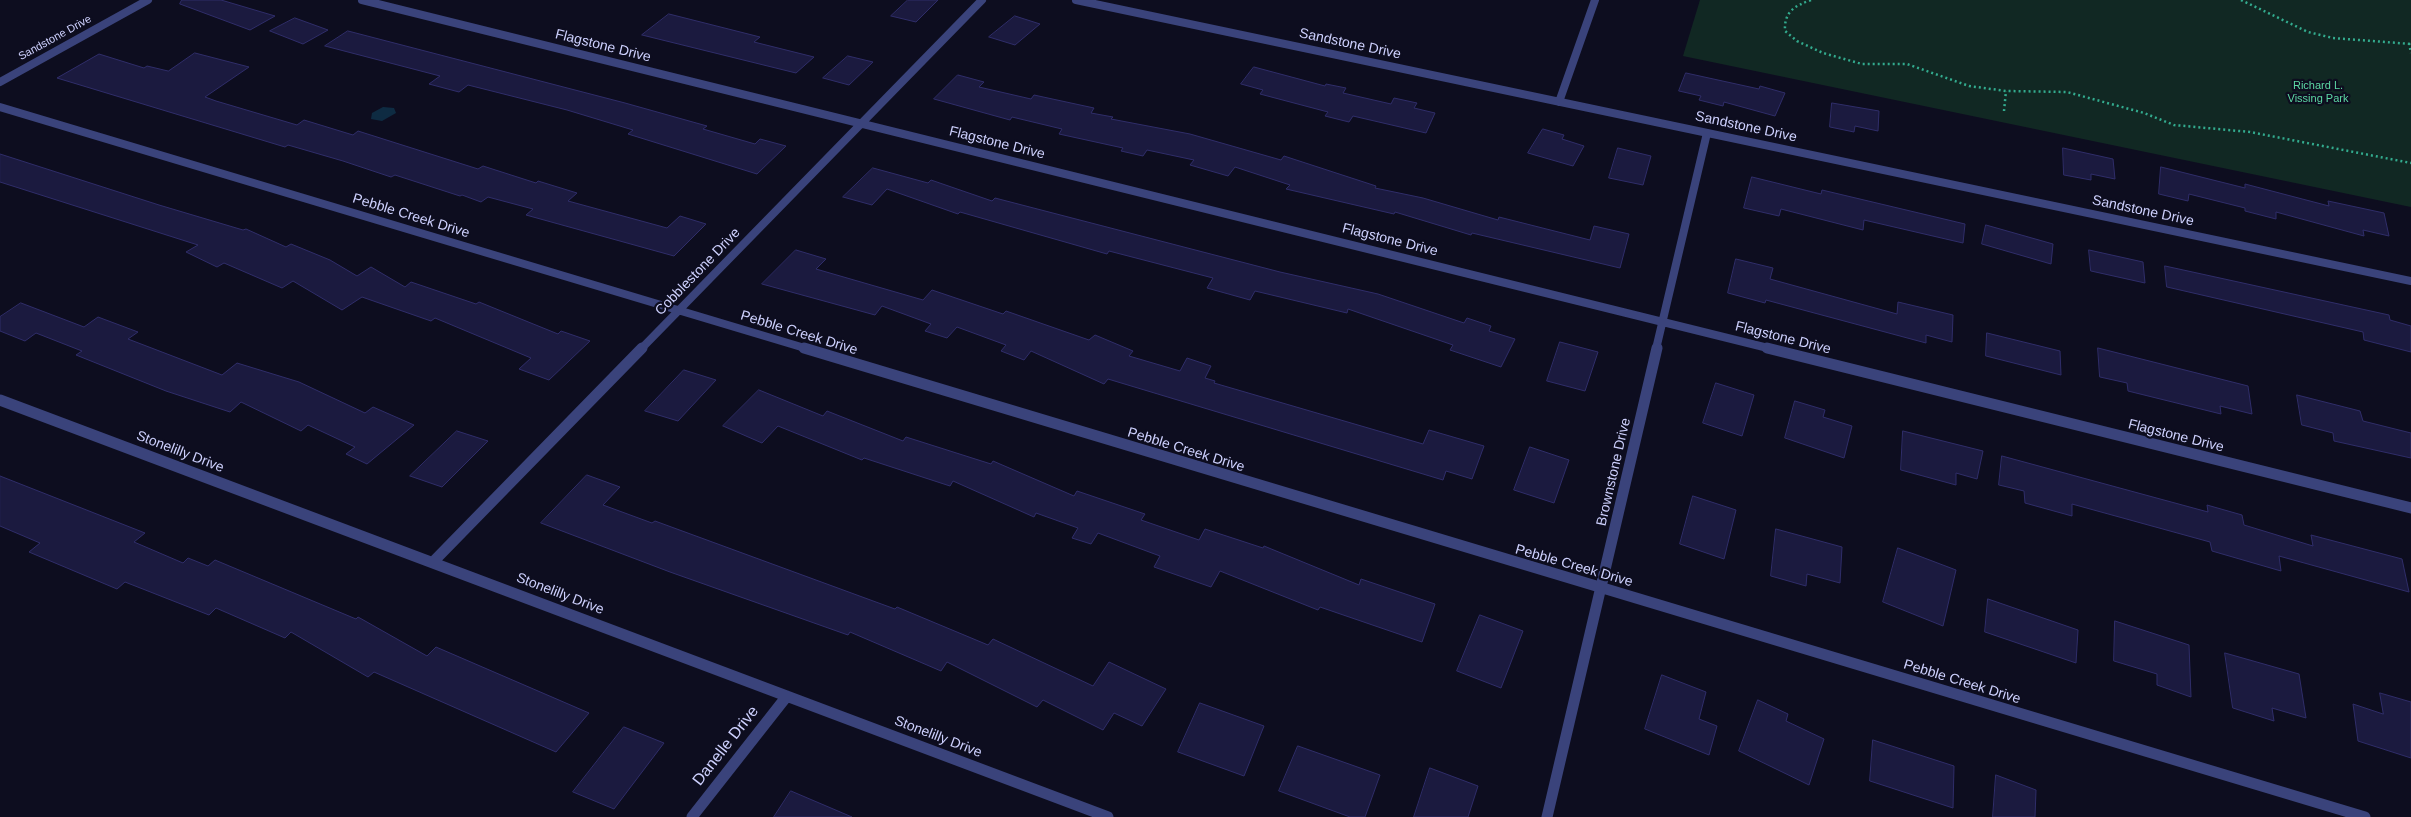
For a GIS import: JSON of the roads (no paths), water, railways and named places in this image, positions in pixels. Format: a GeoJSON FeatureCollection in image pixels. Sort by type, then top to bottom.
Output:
{"type":"FeatureCollection","features":[{"type":"Feature","properties":{"kind":"street","name":"Sandstone Drive"},"geometry":{"type":"LineString","coordinates":[[0,82],[148,0]]}},
{"type":"Feature","properties":{"kind":"street","name":"Flagstone Drive"},"geometry":{"type":"LineString","coordinates":[[362,0],[2411,508]]}},
{"type":"Feature","properties":{"kind":"street","name":"Cobblestone Drive"},"geometry":{"type":"LineString","coordinates":[[433,562],[982,0]]}},
{"type":"Feature","properties":{"kind":"street","name":"Sandstone Drive"},"geometry":{"type":"LineString","coordinates":[[1076,0],[2411,281]]}},
{"type":"Feature","properties":{"kind":"street"},"geometry":{"type":"LineString","coordinates":[[1559,102],[1595,0]]}},
{"type":"Feature","properties":{"kind":"street","name":"Pebble Creek Drive"},"geometry":{"type":"LineString","coordinates":[[0,107],[2366,817]]}},
{"type":"Feature","properties":{"kind":"street","name":"Brownstone Drive"},"geometry":{"type":"LineString","coordinates":[[1547,817],[1707,133]]}},
{"type":"Feature","properties":{"kind":"street","name":"Stonelilly Drive"},"geometry":{"type":"LineString","coordinates":[[0,400],[1108,817]]}},
{"type":"Feature","properties":{"kind":"street","name":"Danelle Drive"},"geometry":{"type":"LineString","coordinates":[[692,817],[787,696]]}},
{"type":"Feature","properties":{"kind":"water"},"geometry":{"type":"Polygon","coordinates":[[[383,107],[394,108],[396,113],[382,121],[371,119],[372,113],[383,107]]]}},
{"type":"Feature","properties":{"kind":"park label","name":"Richard L. Vissing Park"},"geometry":{"type":"Point","coordinates":[2318,92]}}]}
